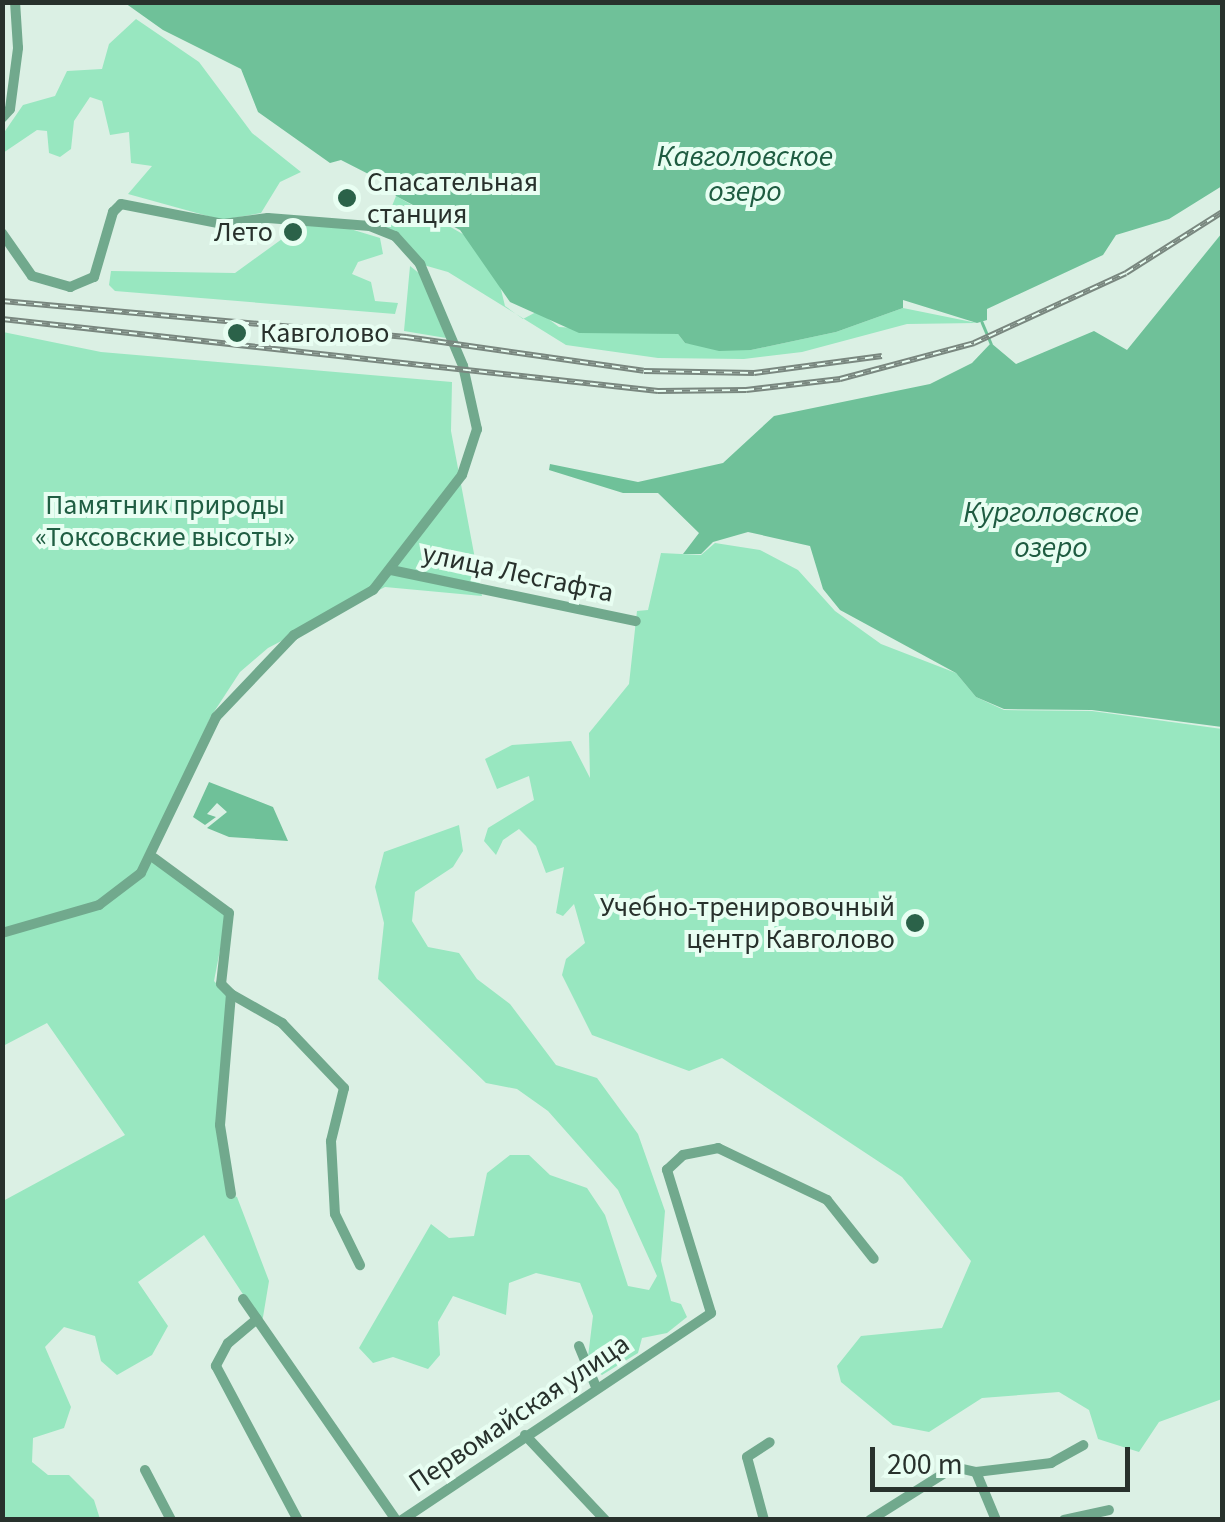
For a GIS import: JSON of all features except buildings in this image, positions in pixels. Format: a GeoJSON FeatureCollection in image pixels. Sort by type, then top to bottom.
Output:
{"type":"FeatureCollection","features":[{"type":"Feature","properties":{"kind":"street"},"geometry":{"type":"LineString","coordinates":[[2,118],[10,108],[18,48],[15,2]]}},
{"type":"Feature","properties":{"kind":"street"},"geometry":{"type":"LineString","coordinates":[[2,232],[32,276],[70,286],[94,276],[113,212],[121,204],[224,224],[370,226],[395,236],[420,264],[463,366],[477,416],[476,443],[462,476],[391,570],[355,605],[271,653],[216,717],[154,858],[123,891],[99,905],[2,933]]}},
{"type":"Feature","properties":{"kind":"street","name":"улица Лесгафта"},"geometry":{"type":"LineString","coordinates":[[391,570],[636,621]]}},
{"type":"Feature","properties":{"kind":"street"},"geometry":{"type":"LineString","coordinates":[[154,858],[229,913],[221,984],[231,994],[282,1023],[344,1088],[331,1141],[335,1214],[360,1265]]}},
{"type":"Feature","properties":{"kind":"street"},"geometry":{"type":"LineString","coordinates":[[231,994],[220,1125],[232,1194]]}},
{"type":"Feature","properties":{"kind":"street","name":"Первомайская улица"},"geometry":{"type":"LineString","coordinates":[[399,1520],[711,1313],[667,1170],[683,1156],[718,1148],[827,1200],[874,1259]]}},
{"type":"Feature","properties":{"kind":"street"},"geometry":{"type":"LineString","coordinates":[[244,1298],[399,1520]]}},
{"type":"Feature","properties":{"kind":"street"},"geometry":{"type":"LineString","coordinates":[[257,1319],[228,1343],[216,1366],[298,1520]]}},
{"type":"Feature","properties":{"kind":"street"},"geometry":{"type":"LineString","coordinates":[[578,1346],[596,1387]]}},
{"type":"Feature","properties":{"kind":"street"},"geometry":{"type":"LineString","coordinates":[[525,1435],[605,1520]]}},
{"type":"Feature","properties":{"kind":"street"},"geometry":{"type":"LineString","coordinates":[[764,1520],[747,1457],[770,1442]]}},
{"type":"Feature","properties":{"kind":"street"},"geometry":{"type":"LineString","coordinates":[[870,1520],[954,1467],[976,1472],[1051,1463],[1083,1445]]}},
{"type":"Feature","properties":{"kind":"street"},"geometry":{"type":"LineString","coordinates":[[145,1470],[171,1520]]}},
{"type":"Feature","properties":{"kind":"street"},"geometry":{"type":"LineString","coordinates":[[976,1472],[996,1519]]}},
{"type":"Feature","properties":{"kind":"street"},"geometry":{"type":"LineString","coordinates":[[1064,1520],[1108,1510]]}},
{"type":"Feature","properties":{"kind":"green space"},"geometry":{"type":"Polygon","coordinates":[[[136,19],[199,62],[252,133],[301,172],[280,182],[261,213],[222,220],[128,194],[152,166],[131,163],[129,132],[110,135],[102,101],[90,97],[74,121],[71,149],[60,157],[49,153],[47,131],[37,130],[3,153],[3,134],[23,105],[55,96],[67,71],[102,69],[109,44],[136,19]]]}},
{"type":"Feature","properties":{"kind":"green space"},"geometry":{"type":"Polygon","coordinates":[[[396,196],[468,237],[498,277],[505,306],[517,315],[448,272],[420,264],[382,231],[396,196]]]}},
{"type":"Feature","properties":{"kind":"green space"},"geometry":{"type":"Polygon","coordinates":[[[334,224],[380,238],[383,254],[358,262],[352,274],[371,282],[375,301],[398,303],[395,314],[115,291],[109,285],[111,271],[235,273],[282,239],[304,239],[304,226],[334,224]]]}},
{"type":"Feature","properties":{"kind":"green space"},"geometry":{"type":"Polygon","coordinates":[[[410,266],[420,274],[446,338],[404,331],[410,266]]]}},
{"type":"Feature","properties":{"kind":"green space"},"geometry":{"type":"Polygon","coordinates":[[[903,308],[977,323],[907,324],[802,352],[744,359],[658,358],[566,345],[524,319],[538,311],[559,327],[678,334],[685,343],[751,350],[836,332],[903,308]]]}},
{"type":"Feature","properties":{"kind":"green space","name":"Памятник природы «Токсовские высоты»"},"geometry":{"type":"Polygon","coordinates":[[[3,332],[101,352],[452,382],[451,431],[482,596],[385,587],[268,648],[240,672],[210,718],[150,856],[227,914],[214,981],[228,996],[217,1125],[230,1194],[237,1197],[269,1281],[262,1323],[204,1235],[138,1282],[168,1326],[152,1355],[117,1375],[101,1361],[95,1336],[64,1327],[45,1347],[71,1407],[64,1428],[33,1438],[32,1462],[48,1475],[69,1475],[94,1500],[100,1519],[3,1519],[3,1201],[125,1135],[47,1023],[3,1046],[3,332]]]}},
{"type":"Feature","properties":{"kind":"green space","name":"Учебно-тренировочный центр Кавголово"},"geometry":{"type":"Polygon","coordinates":[[[715,543],[760,550],[798,570],[835,611],[881,644],[956,673],[976,697],[1004,710],[1092,711],[1222,729],[1222,1399],[1159,1422],[1139,1452],[1098,1439],[1089,1410],[1059,1392],[982,1398],[929,1432],[893,1425],[841,1382],[837,1366],[861,1336],[942,1328],[971,1261],[902,1177],[722,1058],[689,1071],[592,1035],[562,975],[566,959],[585,943],[574,904],[563,916],[556,913],[564,867],[546,873],[536,846],[519,829],[503,840],[496,855],[484,841],[488,828],[534,800],[529,776],[497,789],[485,759],[512,745],[571,741],[590,778],[589,733],[629,684],[637,611],[648,610],[661,553],[701,555],[715,543]]]}},
{"type":"Feature","properties":{"kind":"green space"},"geometry":{"type":"Polygon","coordinates":[[[459,825],[463,851],[453,867],[415,892],[412,921],[428,947],[459,953],[477,979],[510,1004],[556,1065],[597,1078],[638,1134],[665,1211],[661,1261],[671,1301],[681,1304],[687,1317],[667,1333],[642,1338],[638,1353],[602,1375],[587,1365],[593,1316],[580,1283],[536,1273],[509,1283],[506,1315],[453,1296],[438,1322],[440,1355],[428,1369],[393,1357],[373,1363],[359,1348],[431,1224],[449,1238],[474,1236],[487,1173],[510,1155],[529,1155],[550,1175],[587,1188],[605,1215],[628,1286],[649,1290],[657,1276],[618,1190],[548,1111],[517,1089],[486,1083],[378,979],[384,923],[375,887],[384,852],[459,825]]]}},
{"type":"Feature","properties":{"kind":"water","name":"Кавголовское озеро"},"geometry":{"type":"Polygon","coordinates":[[[125,3],[1222,3],[1222,186],[1169,219],[1116,235],[1103,255],[987,309],[987,320],[977,323],[903,300],[903,308],[836,332],[751,350],[719,351],[685,343],[678,334],[579,333],[510,302],[460,230],[396,196],[388,184],[341,160],[330,163],[258,112],[241,69],[163,30],[125,3]]]}},
{"type":"Feature","properties":{"kind":"water","name":"Курголовское озеро"},"geometry":{"type":"Polygon","coordinates":[[[1222,233],[1222,727],[1092,710],[1004,709],[976,697],[956,673],[840,610],[823,589],[810,546],[748,532],[713,542],[701,554],[683,554],[699,533],[658,493],[623,493],[549,470],[550,464],[638,482],[723,463],[774,416],[930,384],[972,363],[991,343],[1016,364],[1094,331],[1127,350],[1222,233]]]}},
{"type":"Feature","properties":{"kind":"water"},"geometry":{"type":"Polygon","coordinates":[[[209,782],[273,807],[288,841],[229,837],[207,828],[227,812],[217,803],[207,814],[216,817],[205,825],[193,817],[209,782]]]}},
{"type":"Feature","properties":{"kind":"waterway"},"geometry":{"type":"LineString","coordinates":[[982,322],[991,343]]}},
{"type":"Feature","properties":{"kind":"railway"},"geometry":{"type":"LineString","coordinates":[[2,319],[658,391],[746,390],[840,379],[974,343],[1126,273],[1222,212]]}},
{"type":"Feature","properties":{"kind":"railway"},"geometry":{"type":"LineString","coordinates":[[2,301],[406,337],[644,371],[754,373],[882,356]]}},
{"type":"Feature","properties":{"kind":"place","name":"Спасательная станция"},"geometry":{"type":"Point","coordinates":[347,198]}},
{"type":"Feature","properties":{"kind":"place","name":"Лето"},"geometry":{"type":"Point","coordinates":[293,232]}},
{"type":"Feature","properties":{"kind":"place","name":"Кавголово"},"geometry":{"type":"Point","coordinates":[237,333]}},
{"type":"Feature","properties":{"kind":"place","name":"Учебно-тренировочный центр Кавголово"},"geometry":{"type":"Point","coordinates":[915,923]}}]}
